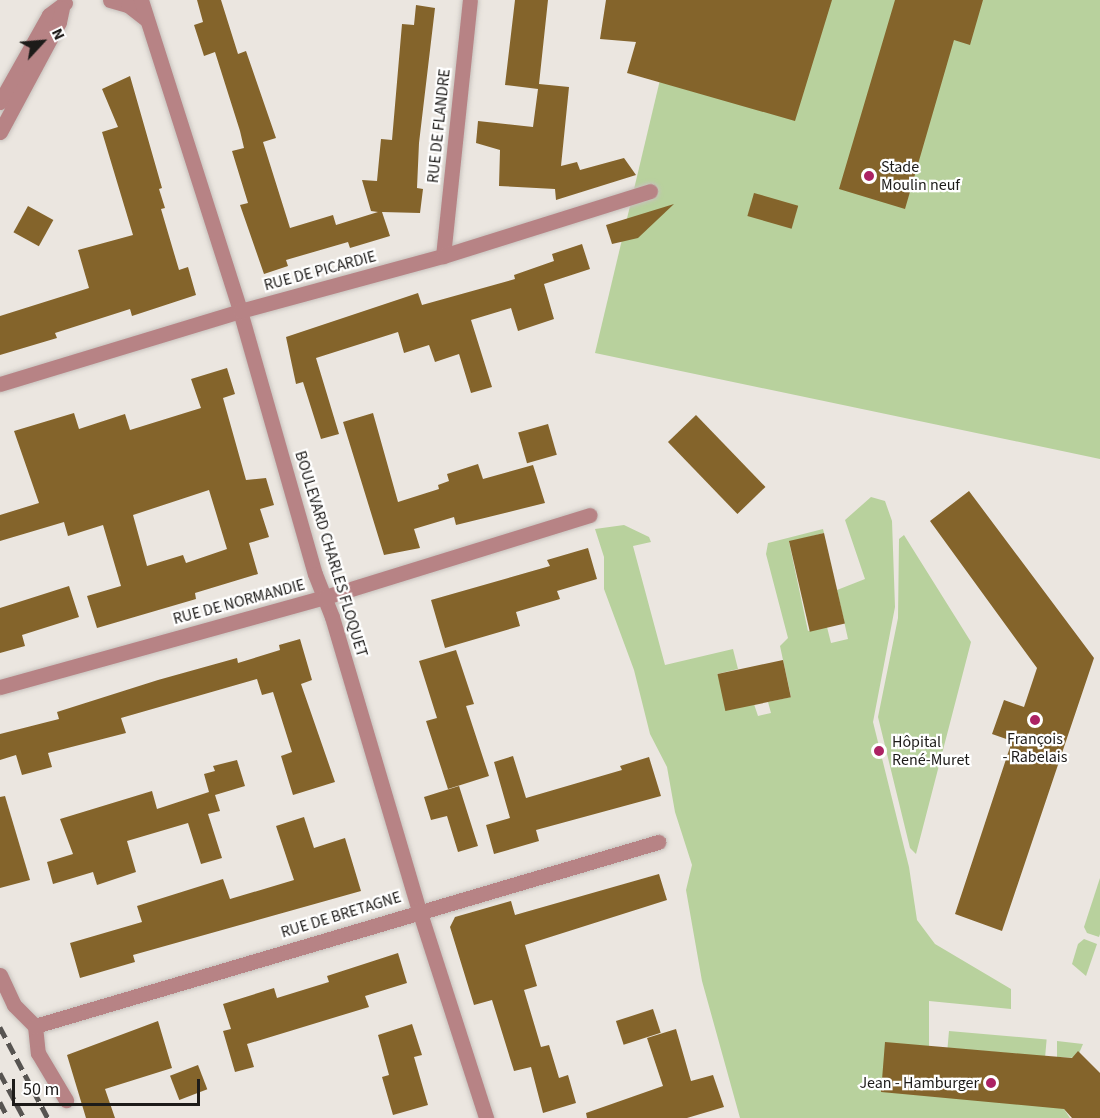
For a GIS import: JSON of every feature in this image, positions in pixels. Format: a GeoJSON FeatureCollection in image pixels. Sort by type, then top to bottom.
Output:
{"type":"FeatureCollection","features":[{"type":"Feature","properties":{"kind":"street"},"geometry":{"type":"LineString","coordinates":[[110,0],[128,5],[147,20]]}},
{"type":"Feature","properties":{"kind":"street","name":"BOULEVARD CHARLES FLOQUET"},"geometry":{"type":"LineString","coordinates":[[141,0],[240,311],[315,574],[325,597],[419,910],[486,1118]]}},
{"type":"Feature","properties":{"kind":"street","name":"RUE DE FLANDRE"},"geometry":{"type":"LineString","coordinates":[[443,256],[470,0]]}},
{"type":"Feature","properties":{"kind":"street"},"geometry":{"type":"LineString","coordinates":[[0,102],[49,15],[64,4]]}},
{"type":"Feature","properties":{"kind":"street"},"geometry":{"type":"LineString","coordinates":[[0,132],[59,22],[64,4]]}},
{"type":"Feature","properties":{"kind":"street","name":"RUE DE PICARDIE"},"geometry":{"type":"LineString","coordinates":[[0,384],[240,311],[443,256],[650,191]]}},
{"type":"Feature","properties":{"kind":"street","name":"RUE DE NORMANDIE"},"geometry":{"type":"LineString","coordinates":[[0,687],[325,597],[590,515]]}},
{"type":"Feature","properties":{"kind":"street","name":"RUE DE BRETAGNE"},"geometry":{"type":"LineString","coordinates":[[35,1026],[419,910],[658,842]]}},
{"type":"Feature","properties":{"kind":"street"},"geometry":{"type":"LineString","coordinates":[[0,975],[14,1005],[35,1026],[38,1053],[66,1100]]}},
{"type":"Feature","properties":{"kind":"green space","name":"Stade Moulin neuf"},"geometry":{"type":"Polygon","coordinates":[[[679,0],[1100,0],[1100,459],[595,353],[679,0]]]}},
{"type":"Feature","properties":{"kind":"green space"},"geometry":{"type":"Polygon","coordinates":[[[871,497],[885,501],[892,521],[895,607],[873,722],[909,867],[917,920],[935,944],[1011,989],[1011,1009],[929,1001],[929,1046],[1064,1109],[1070,1118],[740,1118],[702,981],[686,890],[692,865],[675,812],[667,767],[650,734],[634,670],[604,589],[604,557],[595,529],[624,525],[649,537],[651,542],[633,546],[665,665],[733,649],[738,669],[717,674],[754,704],[758,716],[771,713],[768,702],[791,697],[780,646],[788,638],[766,554],[768,543],[823,529],[824,533],[789,542],[808,631],[827,627],[831,643],[848,639],[837,590],[865,579],[845,520],[871,497]]]}},
{"type":"Feature","properties":{"kind":"green space"},"geometry":{"type":"Polygon","coordinates":[[[904,535],[971,642],[916,854],[910,848],[878,717],[898,618],[899,539],[904,535]]]}},
{"type":"Feature","properties":{"kind":"green space"},"geometry":{"type":"Polygon","coordinates":[[[1100,878],[1099,937],[1087,933],[1084,927],[1100,878]]]}},
{"type":"Feature","properties":{"kind":"green space"},"geometry":{"type":"Polygon","coordinates":[[[1084,939],[1097,944],[1086,976],[1072,964],[1078,944],[1084,939]]]}},
{"type":"Feature","properties":{"kind":"green space"},"geometry":{"type":"Polygon","coordinates":[[[949,1031],[1047,1040],[1045,1056],[948,1048],[949,1031]]]}},
{"type":"Feature","properties":{"kind":"green space"},"geometry":{"type":"Polygon","coordinates":[[[1057,1041],[1083,1044],[1077,1058],[1057,1057],[1057,1041]]]}},
{"type":"Feature","properties":{"kind":"building"},"geometry":{"type":"Polygon","coordinates":[[[197,0],[221,0],[238,54],[246,51],[276,138],[263,142],[290,228],[333,215],[336,225],[378,212],[371,211],[362,180],[377,181],[381,139],[392,140],[402,24],[414,25],[416,5],[435,8],[419,143],[417,188],[423,189],[420,213],[382,212],[390,236],[350,248],[348,242],[286,260],[288,266],[264,274],[240,205],[248,203],[232,151],[244,148],[240,131],[215,52],[204,56],[194,25],[203,22],[197,0]]]}},
{"type":"Feature","properties":{"kind":"building"},"geometry":{"type":"Polygon","coordinates":[[[515,0],[548,0],[539,84],[569,87],[561,166],[577,162],[580,170],[624,158],[636,175],[556,200],[555,189],[499,186],[500,150],[476,143],[478,121],[533,127],[538,89],[505,85],[515,0]]]}},
{"type":"Feature","properties":{"kind":"building"},"geometry":{"type":"Polygon","coordinates":[[[606,0],[832,0],[795,121],[627,73],[636,42],[600,39],[606,0]]]}},
{"type":"Feature","properties":{"kind":"building"},"geometry":{"type":"Polygon","coordinates":[[[895,0],[983,0],[970,45],[954,40],[905,209],[839,189],[895,0]]]}},
{"type":"Feature","properties":{"kind":"building"},"geometry":{"type":"Polygon","coordinates":[[[130,76],[162,188],[159,189],[165,208],[161,209],[179,270],[188,267],[196,295],[132,316],[130,309],[55,333],[57,338],[0,355],[0,316],[89,288],[78,250],[133,235],[102,132],[118,127],[102,89],[130,76]]]}},
{"type":"Feature","properties":{"kind":"building"},"geometry":{"type":"Polygon","coordinates":[[[754,193],[798,206],[792,229],[747,216],[754,193]]]}},
{"type":"Feature","properties":{"kind":"building"},"geometry":{"type":"Polygon","coordinates":[[[674,204],[638,238],[612,244],[606,225],[674,204]]]}},
{"type":"Feature","properties":{"kind":"building"},"geometry":{"type":"Polygon","coordinates":[[[28,206],[53,220],[39,246],[13,232],[28,206]]]}},
{"type":"Feature","properties":{"kind":"building"},"geometry":{"type":"Polygon","coordinates":[[[582,244],[590,269],[544,284],[554,319],[518,331],[511,308],[471,320],[492,387],[471,393],[459,354],[435,362],[429,345],[404,353],[398,332],[316,358],[339,434],[321,439],[303,382],[296,384],[286,337],[418,293],[422,305],[515,279],[514,275],[554,261],[552,254],[582,244]]]}},
{"type":"Feature","properties":{"kind":"building"},"geometry":{"type":"Polygon","coordinates":[[[227,368],[235,394],[223,398],[246,480],[266,478],[274,505],[260,509],[269,537],[249,543],[258,574],[195,593],[196,599],[97,628],[87,596],[121,586],[103,525],[68,536],[64,522],[0,541],[0,515],[39,503],[14,431],[74,413],[79,429],[125,414],[130,430],[201,408],[191,379],[227,368]],[[209,490],[133,515],[147,566],[183,555],[186,563],[227,549],[209,490]]]}},
{"type":"Feature","properties":{"kind":"building"},"geometry":{"type":"Polygon","coordinates":[[[373,413],[398,502],[439,489],[438,485],[449,481],[447,474],[478,464],[483,479],[533,465],[545,503],[456,525],[454,517],[414,529],[420,548],[384,555],[343,422],[373,413]]]}},
{"type":"Feature","properties":{"kind":"building"},"geometry":{"type":"Polygon","coordinates":[[[696,415],[765,487],[737,514],[668,442],[696,415]]]}},
{"type":"Feature","properties":{"kind":"building"},"geometry":{"type":"Polygon","coordinates":[[[548,424],[557,455],[527,463],[518,433],[548,424]]]}},
{"type":"Feature","properties":{"kind":"building","name":"François - Rabelais"},"geometry":{"type":"Polygon","coordinates":[[[969,491],[1094,658],[1002,931],[955,914],[1012,741],[992,734],[1004,700],[1024,707],[1037,668],[930,521],[969,491]]]}},
{"type":"Feature","properties":{"kind":"building"},"geometry":{"type":"Polygon","coordinates":[[[824,533],[845,624],[810,632],[789,541],[824,533]]]}},
{"type":"Feature","properties":{"kind":"building"},"geometry":{"type":"Polygon","coordinates":[[[588,548],[597,579],[557,591],[560,599],[516,612],[520,626],[445,648],[431,600],[550,566],[547,560],[588,548]]]}},
{"type":"Feature","properties":{"kind":"building"},"geometry":{"type":"Polygon","coordinates":[[[69,586],[79,617],[22,635],[25,646],[0,653],[0,608],[69,586]]]}},
{"type":"Feature","properties":{"kind":"building"},"geometry":{"type":"Polygon","coordinates":[[[300,639],[312,680],[301,684],[335,782],[293,795],[281,756],[292,752],[273,692],[262,695],[257,679],[121,718],[126,733],[48,753],[52,767],[22,775],[16,755],[0,760],[0,734],[59,719],[57,712],[158,680],[237,658],[238,663],[280,650],[279,645],[300,639]]]}},
{"type":"Feature","properties":{"kind":"building"},"geometry":{"type":"Polygon","coordinates":[[[456,650],[474,704],[466,706],[489,776],[448,789],[426,721],[437,718],[419,661],[456,650]]]}},
{"type":"Feature","properties":{"kind":"building"},"geometry":{"type":"Polygon","coordinates":[[[783,660],[791,697],[725,711],[717,674],[783,660]]]}},
{"type":"Feature","properties":{"kind":"building"},"geometry":{"type":"Polygon","coordinates":[[[513,756],[526,798],[622,770],[620,766],[649,757],[661,796],[536,830],[539,841],[494,854],[486,825],[510,818],[494,762],[513,756]]]}},
{"type":"Feature","properties":{"kind":"building"},"geometry":{"type":"Polygon","coordinates":[[[237,760],[245,786],[215,795],[220,811],[208,814],[222,858],[201,864],[188,823],[127,841],[136,872],[97,885],[93,872],[53,884],[47,862],[73,854],[60,819],[152,791],[157,809],[209,792],[204,774],[215,771],[213,766],[237,760]]]}},
{"type":"Feature","properties":{"kind":"building"},"geometry":{"type":"Polygon","coordinates":[[[459,786],[478,846],[458,852],[447,816],[431,820],[424,797],[459,786]]]}},
{"type":"Feature","properties":{"kind":"building"},"geometry":{"type":"Polygon","coordinates":[[[5,796],[30,880],[0,888],[0,797],[5,796]]]}},
{"type":"Feature","properties":{"kind":"building"},"geometry":{"type":"Polygon","coordinates":[[[304,817],[314,848],[345,838],[361,891],[133,955],[135,962],[80,978],[70,943],[142,922],[137,906],[223,879],[230,899],[294,880],[276,826],[304,817]]]}},
{"type":"Feature","properties":{"kind":"building"},"geometry":{"type":"Polygon","coordinates":[[[659,874],[667,900],[525,945],[537,986],[524,990],[541,1047],[549,1045],[559,1078],[568,1075],[576,1103],[543,1113],[531,1067],[514,1071],[492,1000],[474,1005],[450,927],[455,917],[511,901],[515,915],[659,874]]]}},
{"type":"Feature","properties":{"kind":"building"},"geometry":{"type":"Polygon","coordinates":[[[398,953],[407,983],[365,996],[369,1007],[247,1044],[254,1067],[235,1072],[223,1031],[231,1029],[223,1004],[274,988],[277,998],[329,982],[327,976],[398,953]]]}},
{"type":"Feature","properties":{"kind":"building"},"geometry":{"type":"Polygon","coordinates":[[[653,1009],[661,1033],[624,1045],[616,1021],[653,1009]]]}},
{"type":"Feature","properties":{"kind":"building"},"geometry":{"type":"Polygon","coordinates":[[[158,1021],[172,1068],[105,1089],[115,1118],[86,1118],[67,1055],[158,1021]]]}},
{"type":"Feature","properties":{"kind":"building"},"geometry":{"type":"Polygon","coordinates":[[[412,1024],[422,1055],[414,1057],[428,1105],[393,1115],[382,1077],[389,1075],[378,1035],[412,1024]]]}},
{"type":"Feature","properties":{"kind":"building"},"geometry":{"type":"Polygon","coordinates":[[[676,1029],[691,1081],[713,1075],[724,1107],[687,1118],[587,1118],[586,1113],[663,1086],[647,1038],[676,1029]]]}},
{"type":"Feature","properties":{"kind":"building","name":"Jean - Hamburger"},"geometry":{"type":"Polygon","coordinates":[[[885,1042],[1072,1058],[1078,1051],[1100,1073],[1100,1118],[1072,1118],[1064,1109],[881,1092],[885,1042]]]}},
{"type":"Feature","properties":{"kind":"building"},"geometry":{"type":"Polygon","coordinates":[[[198,1065],[207,1089],[179,1100],[170,1076],[198,1065]]]}},
{"type":"Feature","properties":{"kind":"railway"},"geometry":{"type":"LineString","coordinates":[[0,1027],[48,1118]]}},
{"type":"Feature","properties":{"kind":"railway"},"geometry":{"type":"LineString","coordinates":[[0,1073],[24,1118]]}},
{"type":"Feature","properties":{"kind":"railway"},"geometry":{"type":"LineString","coordinates":[[0,1102],[8,1118]]}},
{"type":"Feature","properties":{"kind":"place","name":"Stade Moulin neuf"},"geometry":{"type":"Point","coordinates":[869,176]}},
{"type":"Feature","properties":{"kind":"place","name":"François - Rabelais"},"geometry":{"type":"Point","coordinates":[1035,720]}},
{"type":"Feature","properties":{"kind":"place","name":"Hôpital René-Muret"},"geometry":{"type":"Point","coordinates":[879,751]}},
{"type":"Feature","properties":{"kind":"place","name":"Jean - Hamburger"},"geometry":{"type":"Point","coordinates":[991,1083]}}]}
